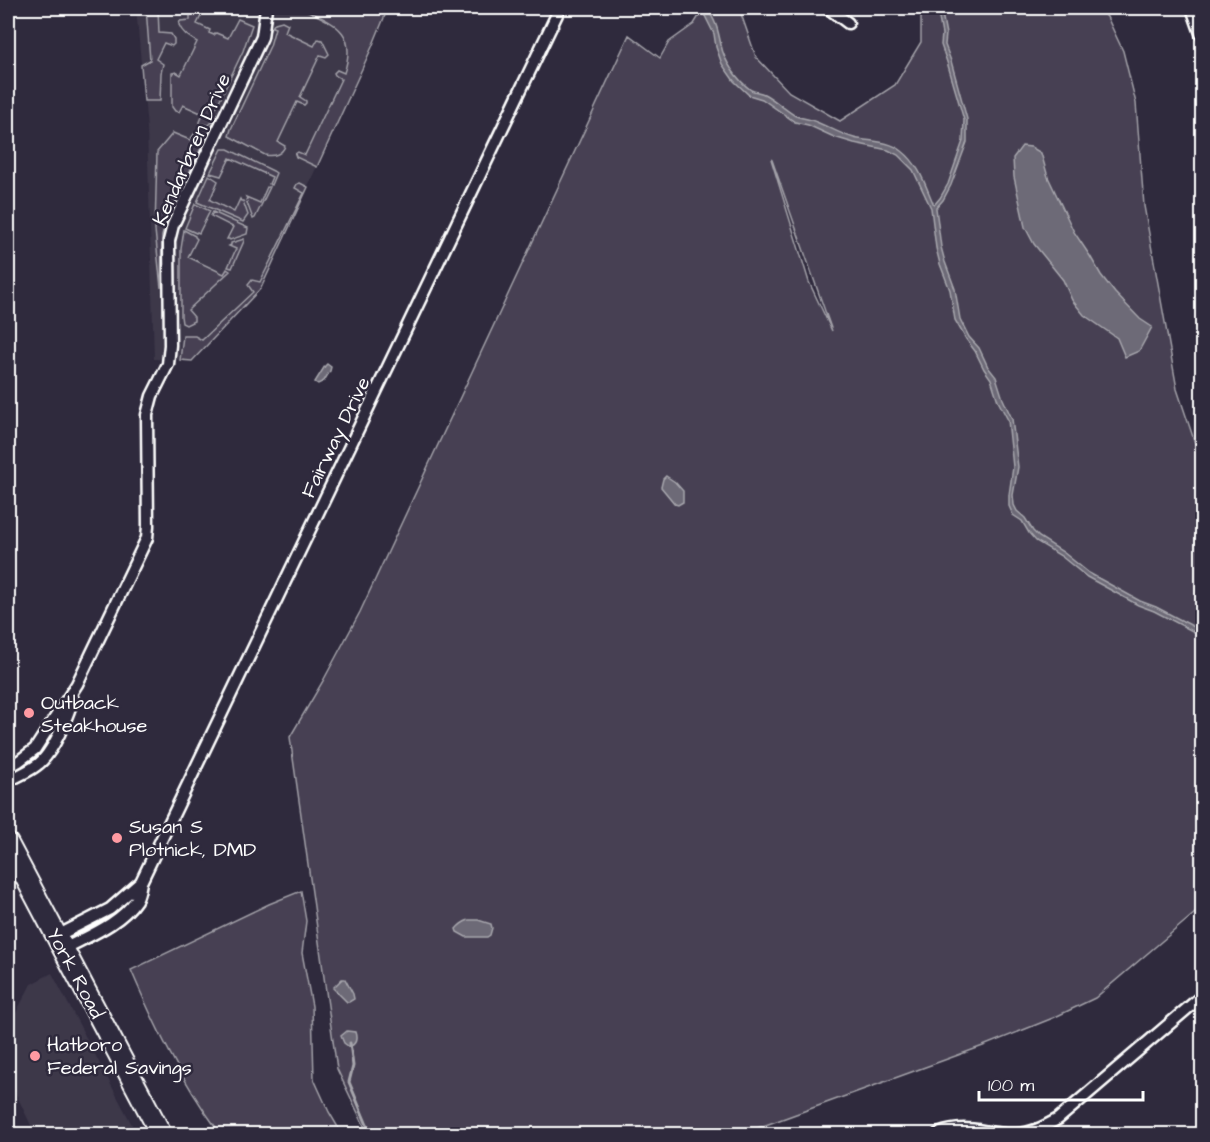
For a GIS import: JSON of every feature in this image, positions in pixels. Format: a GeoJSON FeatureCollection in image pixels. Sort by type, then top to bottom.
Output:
{"type":"FeatureCollection","features":[{"type":"Feature","properties":{"kind":"highway","name":"York Road"},"geometry":{"type":"LineString","coordinates":[[8,844],[161,1134]]}},
{"type":"Feature","properties":{"kind":"street","name":"Kendarbren Drive"},"geometry":{"type":"LineString","coordinates":[[8,767],[35,749],[77,684],[147,538],[147,415],[152,396],[168,364],[170,241],[173,225],[262,37],[266,8]]}},
{"type":"Feature","properties":{"kind":"street","name":"Fairway Drive"},"geometry":{"type":"LineString","coordinates":[[60,943],[108,925],[120,917],[137,899],[141,882],[560,8]]}},
{"type":"Feature","properties":{"kind":"street"},"geometry":{"type":"LineString","coordinates":[[828,8],[848,23]]}},
{"type":"Feature","properties":{"kind":"street"},"geometry":{"type":"LineString","coordinates":[[1196,11],[1203,36]]}},
{"type":"Feature","properties":{"kind":"street","name":"Kendarbren Drive"},"geometry":{"type":"LineString","coordinates":[[8,781],[38,765],[48,753],[68,714],[77,684]]}},
{"type":"Feature","properties":{"kind":"street"},"geometry":{"type":"LineString","coordinates":[[938,1134],[954,1129],[965,1129],[1020,1134],[1048,1125],[1203,996]]}},
{"type":"Feature","properties":{"kind":"shaded area"},"geometry":{"type":"Polygon","coordinates":[[[136,8],[388,8],[261,288],[192,361],[154,359],[147,129],[136,8]]]}},
{"type":"Feature","properties":{"kind":"shaded area"},"geometry":{"type":"Polygon","coordinates":[[[146,8],[158,8],[159,33],[171,34],[174,39],[172,46],[164,43],[156,59],[163,64],[160,101],[144,101],[141,65],[150,60],[146,8]]]}},
{"type":"Feature","properties":{"kind":"shaded area"},"geometry":{"type":"Polygon","coordinates":[[[190,8],[205,8],[197,24],[210,30],[209,33],[214,35],[216,33],[228,38],[238,19],[252,25],[243,51],[211,118],[214,120],[209,125],[200,124],[203,114],[183,105],[179,112],[172,107],[172,73],[176,72],[181,75],[197,42],[184,33],[179,25],[180,21],[190,20],[190,8]]]}},
{"type":"Feature","properties":{"kind":"shaded area"},"geometry":{"type":"Polygon","coordinates":[[[302,8],[388,8],[317,167],[296,157],[295,154],[298,152],[305,155],[341,79],[334,73],[337,70],[344,73],[348,59],[348,47],[341,31],[302,8]]]}},
{"type":"Feature","properties":{"kind":"shaded area"},"geometry":{"type":"Polygon","coordinates":[[[698,8],[706,8],[712,17],[725,57],[732,70],[746,86],[768,96],[796,116],[817,122],[848,136],[897,147],[918,169],[934,205],[948,184],[963,141],[964,120],[941,45],[942,34],[937,8],[941,8],[946,34],[945,45],[967,119],[967,142],[951,185],[936,208],[941,247],[955,289],[960,319],[969,337],[979,348],[988,367],[996,377],[1012,419],[1018,467],[1013,495],[1014,505],[1039,537],[1063,552],[1089,573],[1202,631],[1202,636],[1087,577],[1061,556],[1036,541],[1022,521],[1013,515],[1009,506],[1013,467],[1008,420],[998,401],[991,379],[955,320],[950,290],[936,248],[931,208],[913,170],[898,155],[888,150],[834,137],[808,125],[795,122],[762,99],[749,95],[734,81],[722,64],[714,34],[698,8]]]}},
{"type":"Feature","properties":{"kind":"shaded area"},"geometry":{"type":"Polygon","coordinates":[[[704,8],[739,8],[756,57],[789,92],[840,121],[895,85],[921,42],[921,8],[1099,8],[1107,17],[1123,51],[1136,103],[1144,206],[1177,389],[1197,449],[1202,455],[1202,907],[1095,998],[1053,1018],[983,1046],[741,1134],[368,1134],[337,1069],[290,737],[360,612],[629,35],[660,58],[669,42],[694,24],[704,8]],[[772,160],[809,282],[832,331],[772,160]]]}},
{"type":"Feature","properties":{"kind":"shaded area"},"geometry":{"type":"Polygon","coordinates":[[[282,21],[288,24],[285,32],[314,46],[318,39],[322,40],[329,54],[326,57],[320,55],[300,97],[306,103],[304,105],[297,102],[278,142],[285,146],[284,149],[268,156],[229,136],[270,46],[275,28],[272,27],[275,23],[282,21]]]}},
{"type":"Feature","properties":{"kind":"shaded area"},"geometry":{"type":"Polygon","coordinates":[[[173,133],[190,140],[194,134],[198,135],[202,142],[166,221],[162,236],[161,288],[155,230],[157,152],[173,133]]]}},
{"type":"Feature","properties":{"kind":"shaded area"},"geometry":{"type":"Polygon","coordinates":[[[1022,146],[1031,147],[1041,153],[1048,177],[1074,232],[1101,275],[1140,319],[1152,327],[1139,351],[1125,357],[1117,338],[1084,315],[1072,300],[1063,280],[1034,244],[1025,227],[1014,177],[1013,158],[1022,146]]]}},
{"type":"Feature","properties":{"kind":"shaded area"},"geometry":{"type":"Polygon","coordinates":[[[222,149],[228,149],[276,173],[271,185],[269,184],[272,177],[230,158],[221,176],[210,173],[222,149]]]}},
{"type":"Feature","properties":{"kind":"shaded area"},"geometry":{"type":"Polygon","coordinates":[[[209,175],[218,181],[210,200],[234,212],[240,199],[243,201],[248,215],[243,222],[197,202],[209,175]]]}},
{"type":"Feature","properties":{"kind":"shaded area"},"geometry":{"type":"Polygon","coordinates":[[[300,183],[308,187],[261,288],[192,361],[180,360],[183,336],[195,336],[202,340],[253,292],[248,285],[252,280],[260,282],[304,193],[295,188],[300,183]]]}},
{"type":"Feature","properties":{"kind":"shaded area"},"geometry":{"type":"Polygon","coordinates":[[[267,187],[270,187],[253,219],[246,197],[260,203],[267,187]]]}},
{"type":"Feature","properties":{"kind":"shaded area"},"geometry":{"type":"Polygon","coordinates":[[[195,204],[210,211],[199,233],[185,228],[195,204]]]}},
{"type":"Feature","properties":{"kind":"shaded area"},"geometry":{"type":"Polygon","coordinates":[[[213,212],[248,228],[247,234],[227,239],[233,227],[211,216],[213,212]]]}},
{"type":"Feature","properties":{"kind":"shaded area"},"geometry":{"type":"Polygon","coordinates":[[[184,230],[197,239],[188,257],[224,274],[227,269],[230,271],[188,310],[194,317],[194,321],[186,325],[182,323],[181,316],[181,249],[184,230]]]}},
{"type":"Feature","properties":{"kind":"shaded area"},"geometry":{"type":"Polygon","coordinates":[[[244,239],[232,268],[228,267],[236,249],[229,246],[231,243],[244,239]]]}},
{"type":"Feature","properties":{"kind":"shaded area"},"geometry":{"type":"Polygon","coordinates":[[[327,364],[331,367],[330,371],[324,381],[318,384],[315,382],[327,364]]]}},
{"type":"Feature","properties":{"kind":"shaded area"},"geometry":{"type":"Polygon","coordinates":[[[666,476],[683,491],[683,502],[678,505],[661,487],[666,476]]]}},
{"type":"Feature","properties":{"kind":"shaded area"},"geometry":{"type":"Polygon","coordinates":[[[301,891],[306,921],[302,953],[312,1006],[314,1079],[342,1134],[280,1134],[217,1129],[170,1052],[131,970],[301,891]]]}},
{"type":"Feature","properties":{"kind":"shaded area"},"geometry":{"type":"Polygon","coordinates":[[[469,920],[491,924],[490,935],[466,937],[457,932],[456,929],[463,922],[469,920]]]}},
{"type":"Feature","properties":{"kind":"shaded area"},"geometry":{"type":"Polygon","coordinates":[[[52,973],[137,1134],[35,1134],[8,1077],[8,1028],[31,984],[52,973]]]}},
{"type":"Feature","properties":{"kind":"shaded area"},"geometry":{"type":"Polygon","coordinates":[[[345,979],[353,994],[354,999],[349,1002],[333,988],[345,979]]]}},
{"type":"Feature","properties":{"kind":"shaded area"},"geometry":{"type":"Polygon","coordinates":[[[347,1031],[356,1034],[355,1042],[351,1046],[344,1043],[341,1036],[347,1031]]]}},
{"type":"Feature","properties":{"kind":"waterway"},"geometry":{"type":"LineString","coordinates":[[350,1043],[353,1066],[349,1082],[367,1125],[374,1134]]}},
{"type":"Feature","properties":{"kind":"place","name":"Outback Steakhouse"},"geometry":{"type":"Point","coordinates":[29,713]}},
{"type":"Feature","properties":{"kind":"place","name":"Susan S Plotnick, DMD"},"geometry":{"type":"Point","coordinates":[117,838]}},
{"type":"Feature","properties":{"kind":"place","name":"Hatboro Federal Savings"},"geometry":{"type":"Point","coordinates":[35,1056]}}]}
